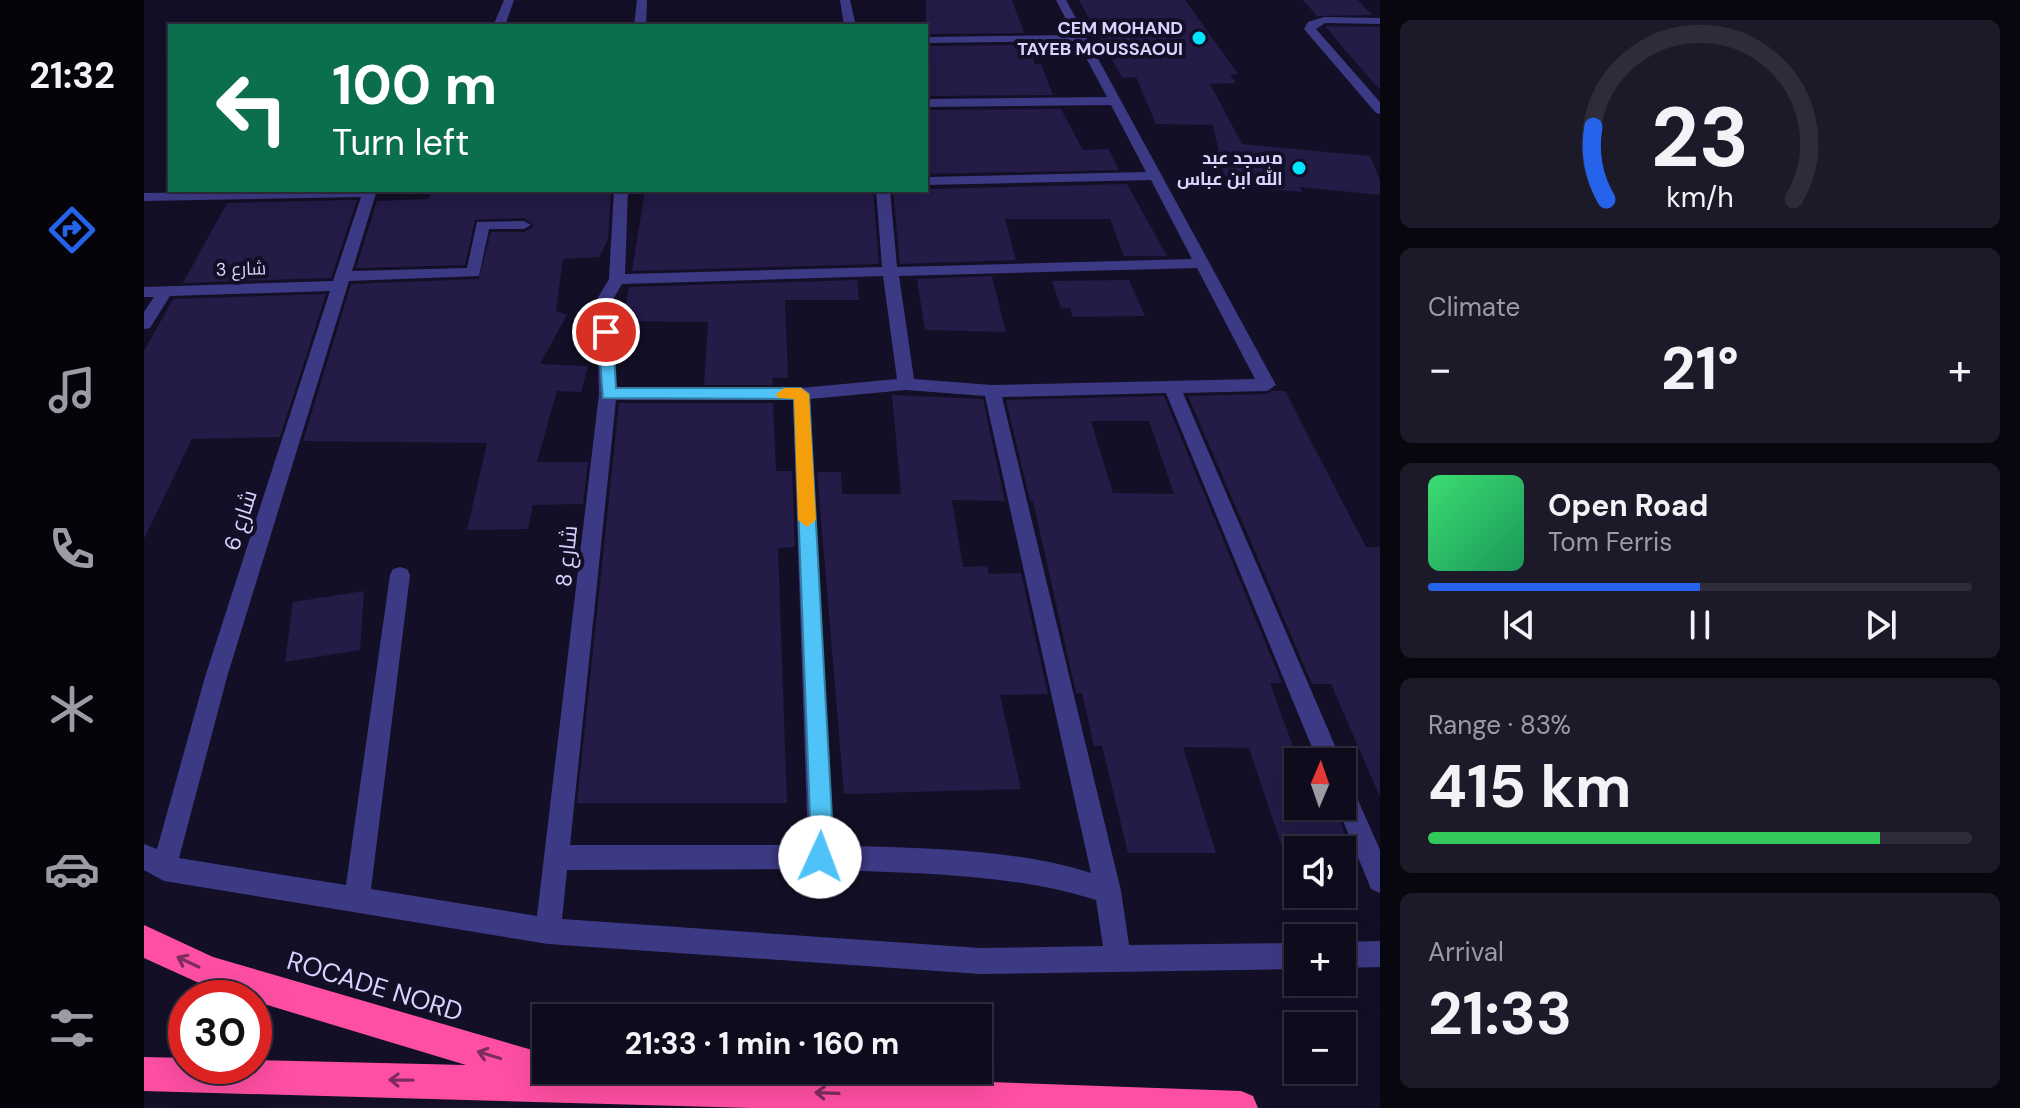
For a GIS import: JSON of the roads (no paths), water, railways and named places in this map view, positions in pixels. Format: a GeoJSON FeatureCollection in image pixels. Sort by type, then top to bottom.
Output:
{"type":"FeatureCollection","features":[{"type":"Feature","properties":{"kind":"highway","name":"ROCADE NORD"},"geometry":{"type":"LineString","coordinates":[[144,941],[210,972],[591,1085]]}},
{"type":"Feature","properties":{"kind":"highway"},"geometry":{"type":"LineString","coordinates":[[144,1074],[591,1085],[1241,1108]]}},
{"type":"Feature","properties":{"kind":"street"},"geometry":{"type":"LineString","coordinates":[[500,24],[509,0]]}},
{"type":"Feature","properties":{"kind":"street"},"geometry":{"type":"LineString","coordinates":[[640,24],[642,0]]}},
{"type":"Feature","properties":{"kind":"street"},"geometry":{"type":"LineString","coordinates":[[845,0],[850,24]]}},
{"type":"Feature","properties":{"kind":"street"},"geometry":{"type":"LineString","coordinates":[[608,394],[801,394],[906,384],[992,391],[1267,385],[1061,0]]}},
{"type":"Feature","properties":{"kind":"street"},"geometry":{"type":"LineString","coordinates":[[1380,21],[1324,20],[1312,24],[1310,29],[1380,110]]}},
{"type":"Feature","properties":{"kind":"street"},"geometry":{"type":"LineString","coordinates":[[928,40],[1082,38]]}},
{"type":"Feature","properties":{"kind":"street"},"geometry":{"type":"LineString","coordinates":[[928,103],[1116,101]]}},
{"type":"Feature","properties":{"kind":"street"},"geometry":{"type":"LineString","coordinates":[[928,181],[1156,176]]}},
{"type":"Feature","properties":{"kind":"street"},"geometry":{"type":"LineString","coordinates":[[144,197],[370,192]]}},
{"type":"Feature","properties":{"kind":"street","name":"شارع 6"},"geometry":{"type":"LineString","coordinates":[[154,862],[370,192]]}},
{"type":"Feature","properties":{"kind":"street","name":"شارع 8"},"geometry":{"type":"LineString","coordinates":[[548,931],[608,394],[604,301],[617,279],[621,192]]}},
{"type":"Feature","properties":{"kind":"street"},"geometry":{"type":"LineString","coordinates":[[883,192],[890,270],[906,384]]}},
{"type":"Feature","properties":{"kind":"street","name":"شارع 3"},"geometry":{"type":"LineString","coordinates":[[144,292],[474,273],[482,225],[524,225]]}},
{"type":"Feature","properties":{"kind":"street"},"geometry":{"type":"LineString","coordinates":[[617,279],[1200,263]]}},
{"type":"Feature","properties":{"kind":"street"},"geometry":{"type":"LineString","coordinates":[[144,324],[165,292]]}},
{"type":"Feature","properties":{"kind":"street"},"geometry":{"type":"LineString","coordinates":[[1171,385],[1324,748]]}},
{"type":"Feature","properties":{"kind":"street"},"geometry":{"type":"LineString","coordinates":[[992,391],[1108,891],[1118,959]]}},
{"type":"Feature","properties":{"kind":"street"},"geometry":{"type":"LineString","coordinates":[[801,394],[821,817],[820,857]]}},
{"type":"Feature","properties":{"kind":"street"},"geometry":{"type":"LineString","coordinates":[[357,899],[400,575]]}},
{"type":"Feature","properties":{"kind":"street"},"geometry":{"type":"LineString","coordinates":[[1355,820],[1380,880]]}},
{"type":"Feature","properties":{"kind":"street"},"geometry":{"type":"LineString","coordinates":[[556,858],[820,857],[1001,866],[1053,874],[1108,891]]}},
{"type":"Feature","properties":{"kind":"street"},"geometry":{"type":"LineString","coordinates":[[154,862],[548,931],[980,961],[1284,956]]}},
{"type":"Feature","properties":{"kind":"street"},"geometry":{"type":"LineString","coordinates":[[1356,955],[1380,954]]}},
{"type":"Feature","properties":{"kind":"place","name":"CEM MOHAND TAYEB MOUSSAOUI"},"geometry":{"type":"Point","coordinates":[1199,38]}},
{"type":"Feature","properties":{"kind":"place","name":"مسجد عبد الله ابن عباس"},"geometry":{"type":"Point","coordinates":[1299,168]}}]}
